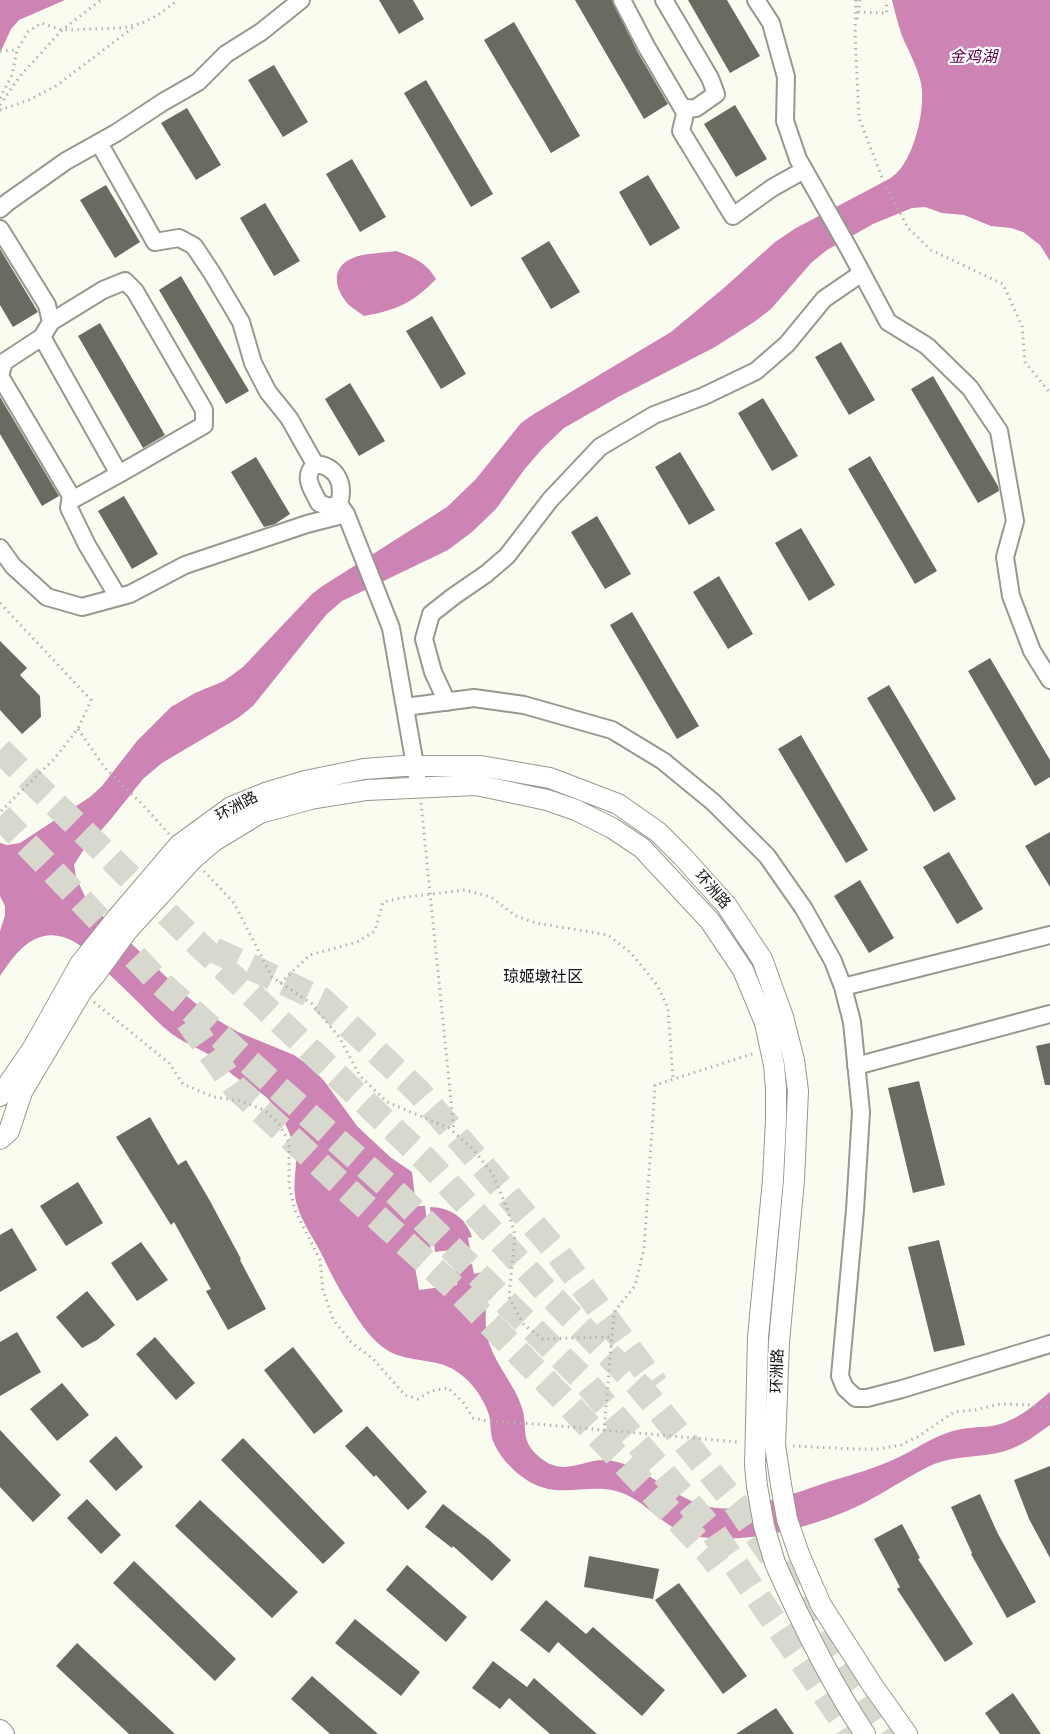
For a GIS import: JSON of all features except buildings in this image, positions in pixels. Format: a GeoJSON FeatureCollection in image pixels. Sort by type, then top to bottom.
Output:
{"type":"FeatureCollection","features":[{"type":"Feature","properties":{"kind":"street"},"geometry":{"type":"LineString","coordinates":[[0,209],[66,161],[198,82],[226,54],[261,32],[301,0]]}},
{"type":"Feature","properties":{"kind":"street"},"geometry":{"type":"LineString","coordinates":[[622,0],[683,109],[696,108],[716,94],[710,78],[664,0]]}},
{"type":"Feature","properties":{"kind":"street"},"geometry":{"type":"LineString","coordinates":[[756,0],[771,23],[786,77],[785,122],[798,159],[888,322],[927,346],[953,371],[969,388],[999,431],[1015,521],[1005,557],[1011,596],[1032,651],[1050,680]]}},
{"type":"Feature","properties":{"kind":"street"},"geometry":{"type":"LineString","coordinates":[[688,108],[681,131],[733,216],[772,188],[804,170]]}},
{"type":"Feature","properties":{"kind":"street"},"geometry":{"type":"LineString","coordinates":[[99,143],[155,242],[179,238],[194,246],[241,322],[253,363],[268,392],[289,418],[315,464],[329,468],[339,480],[342,509],[391,628],[419,789]]}},
{"type":"Feature","properties":{"kind":"street"},"geometry":{"type":"LineString","coordinates":[[0,229],[47,305],[51,322]]}},
{"type":"Feature","properties":{"kind":"street"},"geometry":{"type":"LineString","coordinates":[[447,702],[433,672],[424,639],[431,614],[507,556],[550,500],[600,447],[654,415],[705,396],[756,371],[787,344],[824,299],[862,273]]}},
{"type":"Feature","properties":{"kind":"street"},"geometry":{"type":"LineString","coordinates":[[70,501],[204,425],[204,410],[135,291],[125,281],[103,290],[51,322],[42,337],[4,362],[0,376],[71,496],[70,501],[69,508],[87,545],[118,597]]}},
{"type":"Feature","properties":{"kind":"street"},"geometry":{"type":"LineString","coordinates":[[42,337],[119,474]]}},
{"type":"Feature","properties":{"kind":"street"},"geometry":{"type":"LineString","coordinates":[[315,464],[309,471],[308,480],[319,503],[342,509]]}},
{"type":"Feature","properties":{"kind":"street"},"geometry":{"type":"LineString","coordinates":[[0,548],[13,566],[47,597],[82,607],[130,594],[185,565],[307,524],[342,509]]}},
{"type":"Feature","properties":{"kind":"street"},"geometry":{"type":"LineString","coordinates":[[405,707],[474,698],[524,705],[612,730],[663,761],[713,801],[767,856],[804,909],[833,961],[843,987],[852,1022],[861,1112],[840,1376],[845,1388],[856,1398],[867,1398],[1050,1344]]}},
{"type":"Feature","properties":{"kind":"street","name":"环洲路"},"geometry":{"type":"LineString","coordinates":[[0,1139],[9,1131],[11,1090],[33,1048],[87,970],[179,845],[231,807],[267,792],[305,781],[364,769],[415,766],[481,766],[550,778],[618,804],[658,832],[684,857],[727,906],[762,959],[783,1017],[794,1060],[798,1091],[794,1180],[779,1342],[757,1486],[764,1526],[775,1563],[800,1618],[841,1697],[865,1734]]}},
{"type":"Feature","properties":{"kind":"street","name":"环洲路"},"geometry":{"type":"LineString","coordinates":[[121,925],[214,841],[260,813],[311,799],[367,790],[476,785],[547,800],[576,810],[612,828],[642,848],[710,921],[743,970],[765,1023],[774,1065],[776,1089],[773,1180],[758,1337],[765,1444],[781,1485],[787,1520],[821,1605],[907,1734]]}},
{"type":"Feature","properties":{"kind":"street"},"geometry":{"type":"LineString","coordinates":[[843,987],[1050,935]]}},
{"type":"Feature","properties":{"kind":"street","name":"环洲路"},"geometry":{"type":"LineString","coordinates":[[11,1090],[82,992],[87,970]]}},
{"type":"Feature","properties":{"kind":"street"},"geometry":{"type":"LineString","coordinates":[[856,1066],[1050,1014]]}},
{"type":"Feature","properties":{"kind":"street"},"geometry":{"type":"LineString","coordinates":[[0,1730],[4,1734]]}},
{"type":"Feature","properties":{"kind":"path"},"geometry":{"type":"LineString","coordinates":[[0,108],[20,76],[62,30],[101,0]]}},
{"type":"Feature","properties":{"kind":"path"},"geometry":{"type":"LineString","coordinates":[[0,108],[29,100],[56,86],[138,24],[158,15],[178,0]]}},
{"type":"Feature","properties":{"kind":"path"},"geometry":{"type":"LineString","coordinates":[[855,32],[858,0]]}},
{"type":"Feature","properties":{"kind":"path"},"geometry":{"type":"LineString","coordinates":[[858,0],[855,32],[859,118],[883,180],[908,228],[930,250],[1003,284],[1022,326],[1025,362],[1050,393]]}},
{"type":"Feature","properties":{"kind":"path"},"geometry":{"type":"LineString","coordinates":[[858,12],[887,13],[886,0]]}},
{"type":"Feature","properties":{"kind":"path"},"geometry":{"type":"LineString","coordinates":[[0,98],[12,75],[17,50],[28,32],[41,23],[62,30],[113,28],[138,24]]}},
{"type":"Feature","properties":{"kind":"path"},"geometry":{"type":"LineString","coordinates":[[0,51],[17,50]]}},
{"type":"Feature","properties":{"kind":"path"},"geometry":{"type":"LineString","coordinates":[[0,603],[91,700],[78,729],[54,759],[0,812]]}},
{"type":"Feature","properties":{"kind":"path"},"geometry":{"type":"LineString","coordinates":[[78,729],[105,768],[179,845]]}},
{"type":"Feature","properties":{"kind":"path"},"geometry":{"type":"LineString","coordinates":[[419,789],[454,1132]]}},
{"type":"Feature","properties":{"kind":"path"},"geometry":{"type":"LineString","coordinates":[[193,859],[234,903],[272,977],[312,1004],[339,1038],[360,1076],[387,1102],[449,1128],[473,1149],[492,1173],[507,1208],[515,1235],[509,1297],[524,1325],[543,1339],[611,1337]]}},
{"type":"Feature","properties":{"kind":"path"},"geometry":{"type":"LineString","coordinates":[[280,983],[310,955],[357,942],[375,931],[383,902],[465,890],[491,897],[516,916],[536,923],[608,935],[631,953],[657,986],[668,1008],[673,1079]]}},
{"type":"Feature","properties":{"kind":"path"},"geometry":{"type":"LineString","coordinates":[[82,992],[169,1063],[183,1084],[214,1097],[240,1101],[264,1110],[279,1124],[289,1142],[289,1185],[295,1210],[320,1260],[323,1290],[333,1319],[351,1342],[373,1359],[405,1395],[418,1399],[431,1391],[448,1388],[463,1402],[473,1418],[487,1421],[765,1444],[855,1449],[879,1449],[900,1445],[919,1436],[954,1412],[1000,1404],[1050,1408]]}},
{"type":"Feature","properties":{"kind":"path"},"geometry":{"type":"LineString","coordinates":[[604,1431],[614,1312],[635,1286],[644,1249],[655,1085],[770,1048]]}},
{"type":"Feature","properties":{"kind":"water"},"geometry":{"type":"Polygon","coordinates":[[[0,0],[65,0],[19,20],[11,29],[0,53],[0,0]]]}},
{"type":"Feature","properties":{"kind":"water","name":"金鸡湖"},"geometry":{"type":"Polygon","coordinates":[[[892,0],[1050,0],[1050,261],[1040,245],[1023,232],[991,226],[964,215],[942,213],[925,207],[912,208],[873,224],[827,250],[812,262],[771,309],[754,322],[715,347],[564,428],[524,470],[496,509],[472,532],[448,550],[342,601],[327,614],[253,706],[238,718],[162,763],[143,779],[82,852],[74,865],[76,877],[87,901],[184,994],[214,1018],[238,1032],[294,1055],[311,1067],[325,1082],[357,1126],[390,1157],[412,1172],[416,1206],[425,1206],[431,1252],[413,1255],[419,1290],[457,1285],[455,1267],[472,1264],[474,1274],[486,1271],[486,1325],[489,1343],[519,1400],[524,1415],[528,1443],[546,1462],[565,1467],[593,1461],[613,1461],[640,1471],[688,1500],[702,1505],[716,1508],[743,1507],[872,1468],[953,1431],[1000,1424],[1023,1413],[1050,1392],[1050,1425],[1011,1449],[934,1464],[866,1502],[805,1526],[782,1532],[737,1538],[695,1536],[673,1527],[637,1500],[616,1491],[557,1490],[533,1484],[513,1469],[498,1451],[492,1438],[487,1410],[479,1394],[468,1381],[456,1371],[440,1364],[397,1355],[375,1340],[341,1292],[302,1218],[295,1193],[296,1159],[293,1143],[274,1106],[258,1091],[234,1076],[212,1057],[168,1031],[78,944],[53,935],[42,936],[23,947],[0,976],[0,931],[5,906],[0,896],[0,843],[7,845],[20,843],[90,797],[102,786],[137,741],[171,707],[195,693],[224,681],[243,667],[312,594],[447,507],[476,479],[521,423],[671,332],[775,242],[796,228],[891,178],[901,168],[911,149],[919,125],[922,100],[920,79],[902,36],[892,0]]]}},
{"type":"Feature","properties":{"kind":"water"},"geometry":{"type":"Polygon","coordinates":[[[396,251],[419,261],[436,279],[412,300],[386,311],[364,316],[344,299],[338,285],[338,273],[346,262],[358,256],[396,251]]]}},
{"type":"Feature","properties":{"kind":"water"},"geometry":{"type":"Polygon","coordinates":[[[430,1207],[450,1211],[466,1224],[472,1237],[468,1238],[471,1255],[452,1258],[451,1250],[435,1252],[430,1207]]]}},
{"type":"Feature","properties":{"kind":"tunnel"},"geometry":{"type":"LineString","coordinates":[[0,750],[194,940],[429,1163],[548,1293],[641,1388],[736,1504],[893,1734]]}},
{"type":"Feature","properties":{"kind":"tunnel"},"geometry":{"type":"LineString","coordinates":[[0,816],[157,980],[398,1195],[583,1379],[711,1529],[852,1734]]}},
{"type":"Feature","properties":{"kind":"tunnel"},"geometry":{"type":"LineString","coordinates":[[214,950],[322,1000],[418,1091],[557,1252],[656,1385]]}},
{"type":"Feature","properties":{"kind":"tunnel"},"geometry":{"type":"LineString","coordinates":[[188,1021],[235,1087],[462,1295],[569,1405],[718,1565]]}},
{"type":"Feature","properties":{"kind":"district","name":"琼姬墩社区"},"geometry":{"type":"Point","coordinates":[543,978]}}]}
